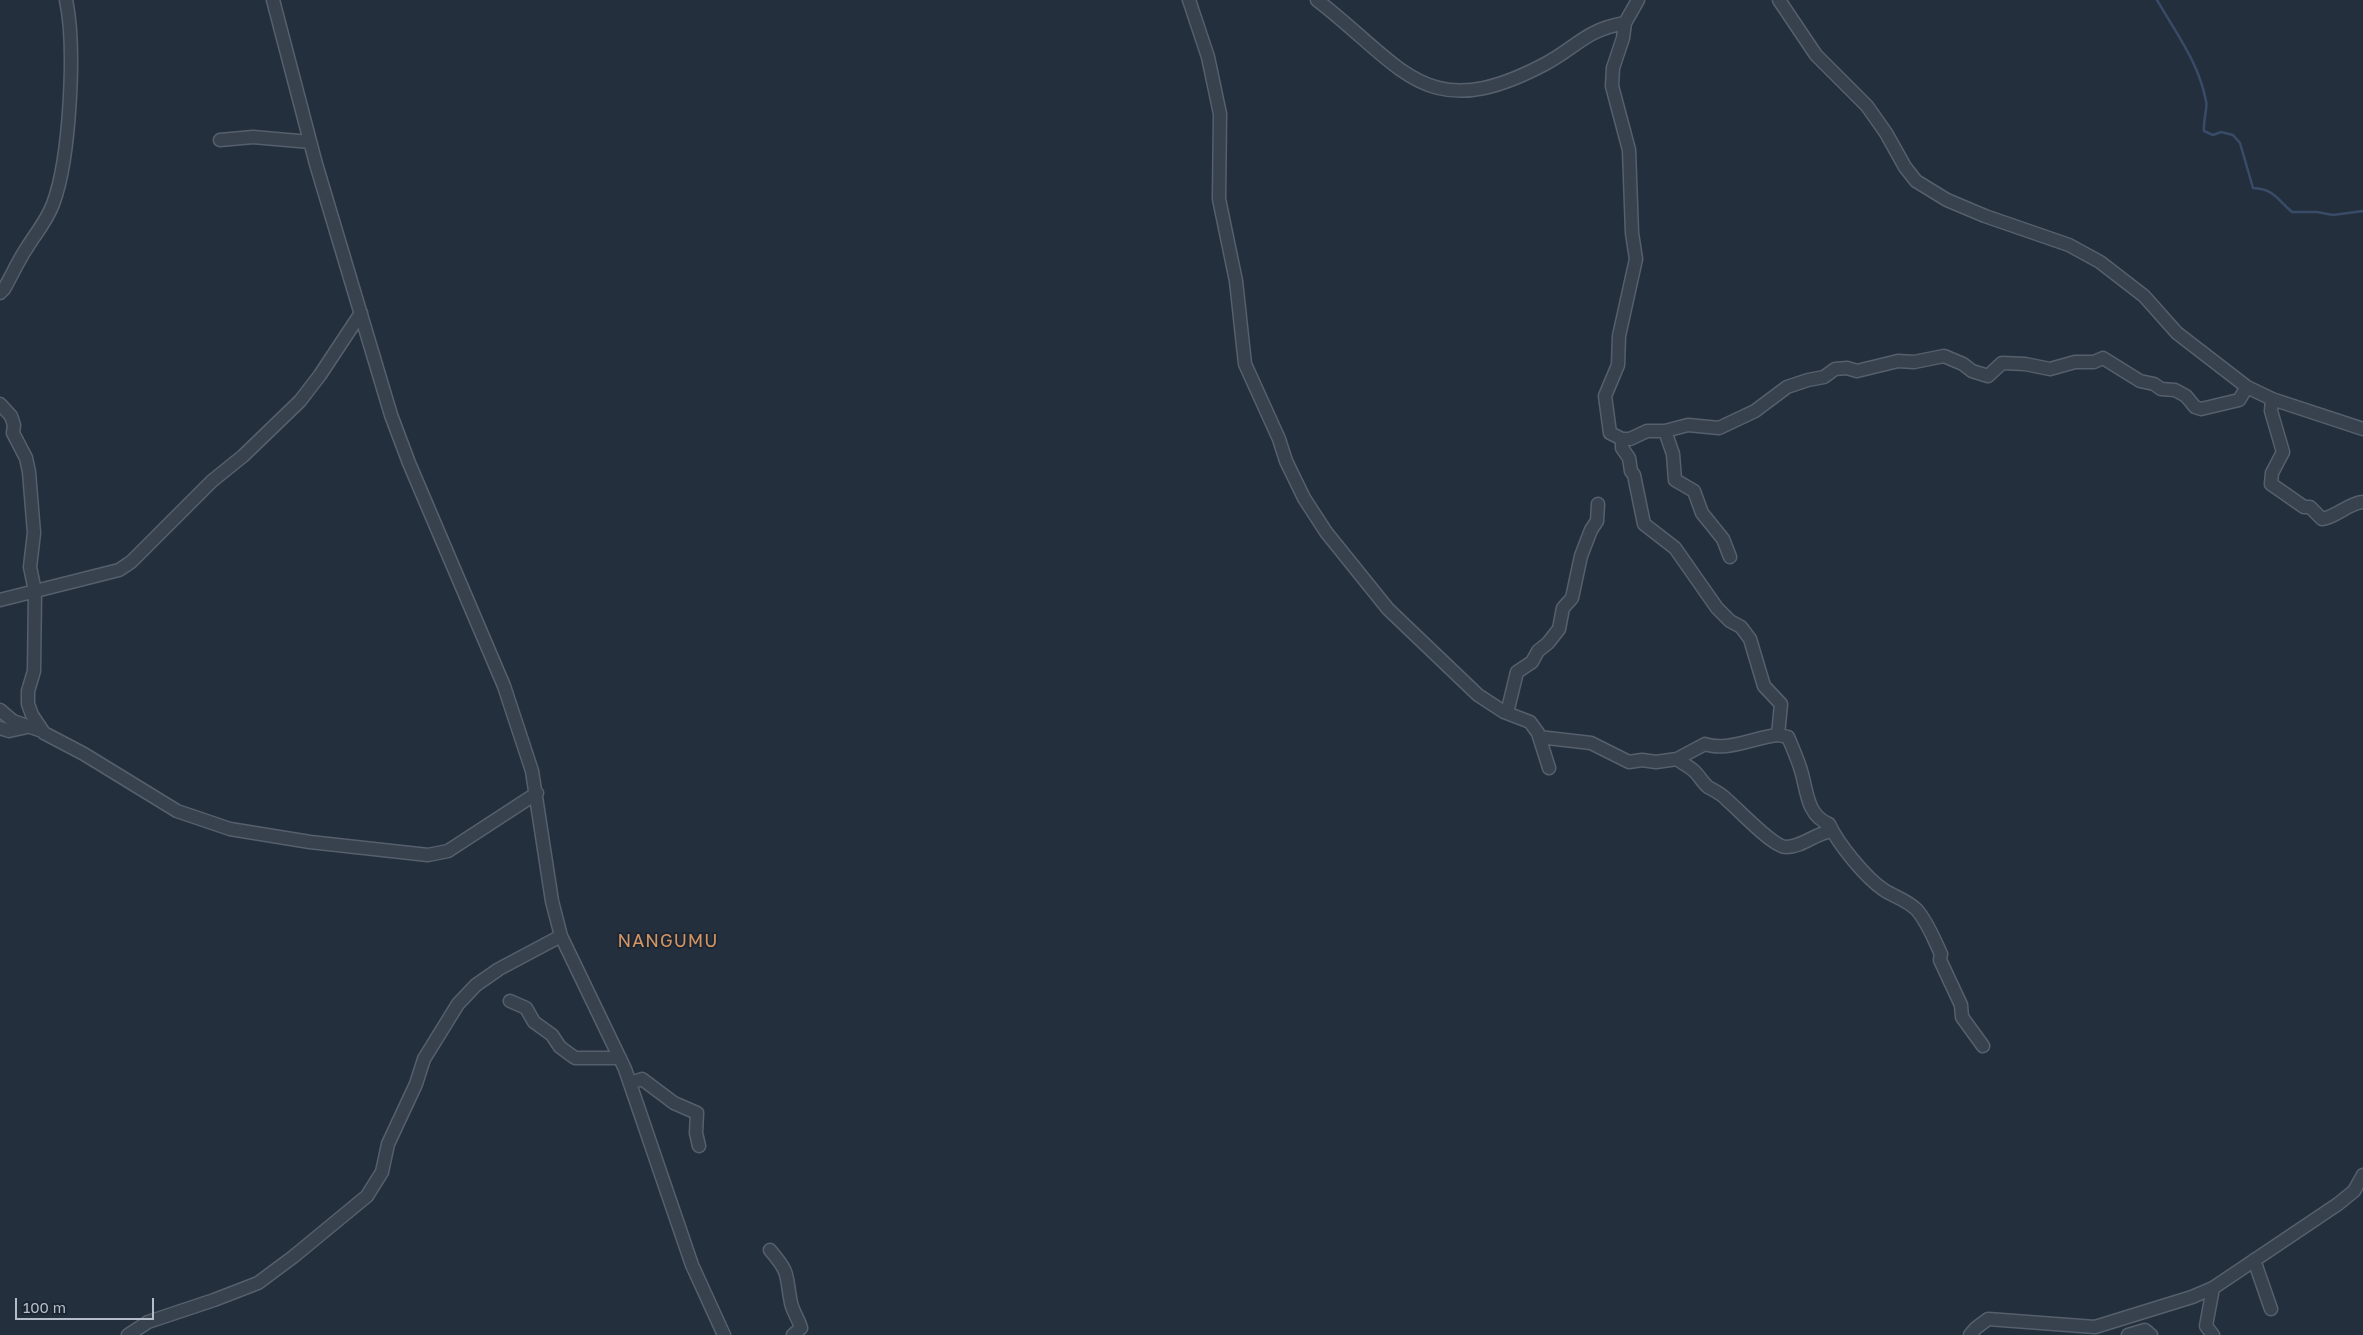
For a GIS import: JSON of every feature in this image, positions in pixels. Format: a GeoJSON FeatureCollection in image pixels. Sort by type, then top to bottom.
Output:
{"type":"FeatureCollection","features":[{"type":"Feature","properties":{"kind":"street"},"geometry":{"type":"LineString","coordinates":[[0,293],[48,216],[59,184],[64,158],[68,93],[70,20],[66,0]]}},
{"type":"Feature","properties":{"kind":"street"},"geometry":{"type":"LineString","coordinates":[[273,0],[310,142],[399,439],[504,686],[537,794],[552,901],[561,936],[620,1058],[694,1269],[724,1335]]}},
{"type":"Feature","properties":{"kind":"street"},"geometry":{"type":"LineString","coordinates":[[1189,0],[1208,57],[1220,114],[1219,199],[1236,281],[1245,364],[1275,427],[1286,461],[1304,498],[1326,532],[1388,609],[1456,676],[1478,694],[1508,713],[1530,722],[1539,737],[1549,768]]}},
{"type":"Feature","properties":{"kind":"street"},"geometry":{"type":"LineString","coordinates":[[1317,0],[1408,76],[1435,88],[1463,92],[1497,86],[1546,63],[1601,28],[1625,23]]}},
{"type":"Feature","properties":{"kind":"street"},"geometry":{"type":"LineString","coordinates":[[1638,0],[1625,23],[1623,38],[1611,77],[1629,150],[1632,233],[1636,259],[1619,336],[1618,365],[1605,396],[1610,433],[1622,439],[1630,439],[1646,431],[1666,431],[1688,425],[1719,428],[1747,416],[1787,387],[1824,377],[1835,369],[1846,368],[1857,372],[1898,361],[1923,361],[1938,356],[1949,357],[1972,371],[1988,376],[2002,363],[2025,364],[2050,369],[2075,362],[2094,362],[2103,358],[2140,381],[2154,384],[2161,389],[2175,390],[2186,396],[2195,407],[2201,409],[2239,400],[2247,387]]}},
{"type":"Feature","properties":{"kind":"street"},"geometry":{"type":"LineString","coordinates":[[1779,0],[1816,55],[1867,106],[1886,133],[1905,167],[1916,181],[1954,203],[1985,216],[2069,245],[2100,262],[2144,296],[2177,332],[2247,387],[2272,399],[2363,428]]}},
{"type":"Feature","properties":{"kind":"street"},"geometry":{"type":"LineString","coordinates":[[220,140],[253,138],[310,142]]}},
{"type":"Feature","properties":{"kind":"street"},"geometry":{"type":"LineString","coordinates":[[0,600],[119,570],[131,562],[212,481],[263,438],[300,400],[320,375],[360,313]]}},
{"type":"Feature","properties":{"kind":"street"},"geometry":{"type":"LineString","coordinates":[[2272,399],[2271,411],[2283,452],[2272,473],[2271,484],[2304,507],[2310,507],[2322,518],[2331,517],[2356,502],[2363,502]]}},
{"type":"Feature","properties":{"kind":"street"},"geometry":{"type":"LineString","coordinates":[[0,404],[11,416],[14,425],[13,432],[26,458],[29,472],[34,533],[30,567],[35,591],[34,671],[28,691],[28,704],[42,732]]}},
{"type":"Feature","properties":{"kind":"street"},"geometry":{"type":"LineString","coordinates":[[1666,431],[1672,454],[1675,480],[1694,491],[1702,513],[1723,539],[1730,557]]}},
{"type":"Feature","properties":{"kind":"street"},"geometry":{"type":"LineString","coordinates":[[1622,439],[1622,448],[1629,458],[1634,475],[1644,524],[1674,548],[1717,608],[1730,621],[1741,627],[1750,639],[1764,686],[1781,704],[1778,735]]}},
{"type":"Feature","properties":{"kind":"street"},"geometry":{"type":"LineString","coordinates":[[1508,713],[1517,672],[1532,662],[1538,651],[1548,643],[1559,629],[1563,608],[1572,598],[1581,556],[1599,515],[1598,504]]}},
{"type":"Feature","properties":{"kind":"street"},"geometry":{"type":"LineString","coordinates":[[0,710],[13,721],[42,732],[84,754],[155,798],[191,816],[230,829],[310,842],[428,856],[439,855],[537,794]]}},
{"type":"Feature","properties":{"kind":"street"},"geometry":{"type":"LineString","coordinates":[[0,728],[9,730],[28,727]]}},
{"type":"Feature","properties":{"kind":"street"},"geometry":{"type":"LineString","coordinates":[[1539,737],[1591,743],[1601,746],[1629,762],[1642,760],[1656,762],[1677,758],[1705,744],[1711,746],[1726,745],[1778,735],[1788,737],[1803,775],[1804,788],[1811,806],[1822,822],[1829,824],[1832,831],[1857,864],[1884,890],[1900,897],[1923,918],[1941,954],[1940,960],[1944,963],[1946,975],[1961,1006],[1962,1017],[1982,1046]]}},
{"type":"Feature","properties":{"kind":"street"},"geometry":{"type":"LineString","coordinates":[[1677,758],[1692,769],[1708,787],[1730,801],[1733,808],[1748,818],[1766,836],[1782,846],[1802,845],[1825,832],[1832,831]]}},
{"type":"Feature","properties":{"kind":"street"},"geometry":{"type":"LineString","coordinates":[[128,1335],[148,1322],[258,1282],[293,1257],[367,1196],[382,1172],[388,1144],[416,1084],[424,1059],[458,1004],[476,985],[499,969],[561,936]]}},
{"type":"Feature","properties":{"kind":"street"},"geometry":{"type":"LineString","coordinates":[[510,1001],[526,1008],[534,1022],[552,1035],[560,1047],[575,1058],[620,1058]]}},
{"type":"Feature","properties":{"kind":"street"},"geometry":{"type":"LineString","coordinates":[[630,1083],[642,1079],[674,1103],[697,1113],[696,1133],[699,1146]]}},
{"type":"Feature","properties":{"kind":"street"},"geometry":{"type":"LineString","coordinates":[[1970,1335],[1976,1328],[1988,1320],[2008,1320],[2099,1331],[2213,1288],[2338,1204],[2354,1191],[2363,1175]]}},
{"type":"Feature","properties":{"kind":"street"},"geometry":{"type":"LineString","coordinates":[[770,1250],[785,1267],[790,1284],[792,1304],[801,1328],[793,1335]]}},
{"type":"Feature","properties":{"kind":"street"},"geometry":{"type":"LineString","coordinates":[[2254,1260],[2271,1309]]}},
{"type":"Feature","properties":{"kind":"street"},"geometry":{"type":"LineString","coordinates":[[2213,1288],[2206,1326],[2213,1335]]}},
{"type":"Feature","properties":{"kind":"street"},"geometry":{"type":"LineString","coordinates":[[2128,1335],[2145,1330],[2151,1335]]}},
{"type":"Feature","properties":{"kind":"waterway"},"geometry":{"type":"LineString","coordinates":[[2157,0],[2186,49],[2203,87],[2206,104],[2204,131],[2213,135],[2221,132],[2233,135],[2240,143],[2253,188],[2266,190],[2271,193],[2292,212],[2317,212],[2333,215],[2363,211]]}},
{"type":"Feature","properties":{"kind":"district","name":"NANGUMU"},"geometry":{"type":"Point","coordinates":[668,941]}}]}
